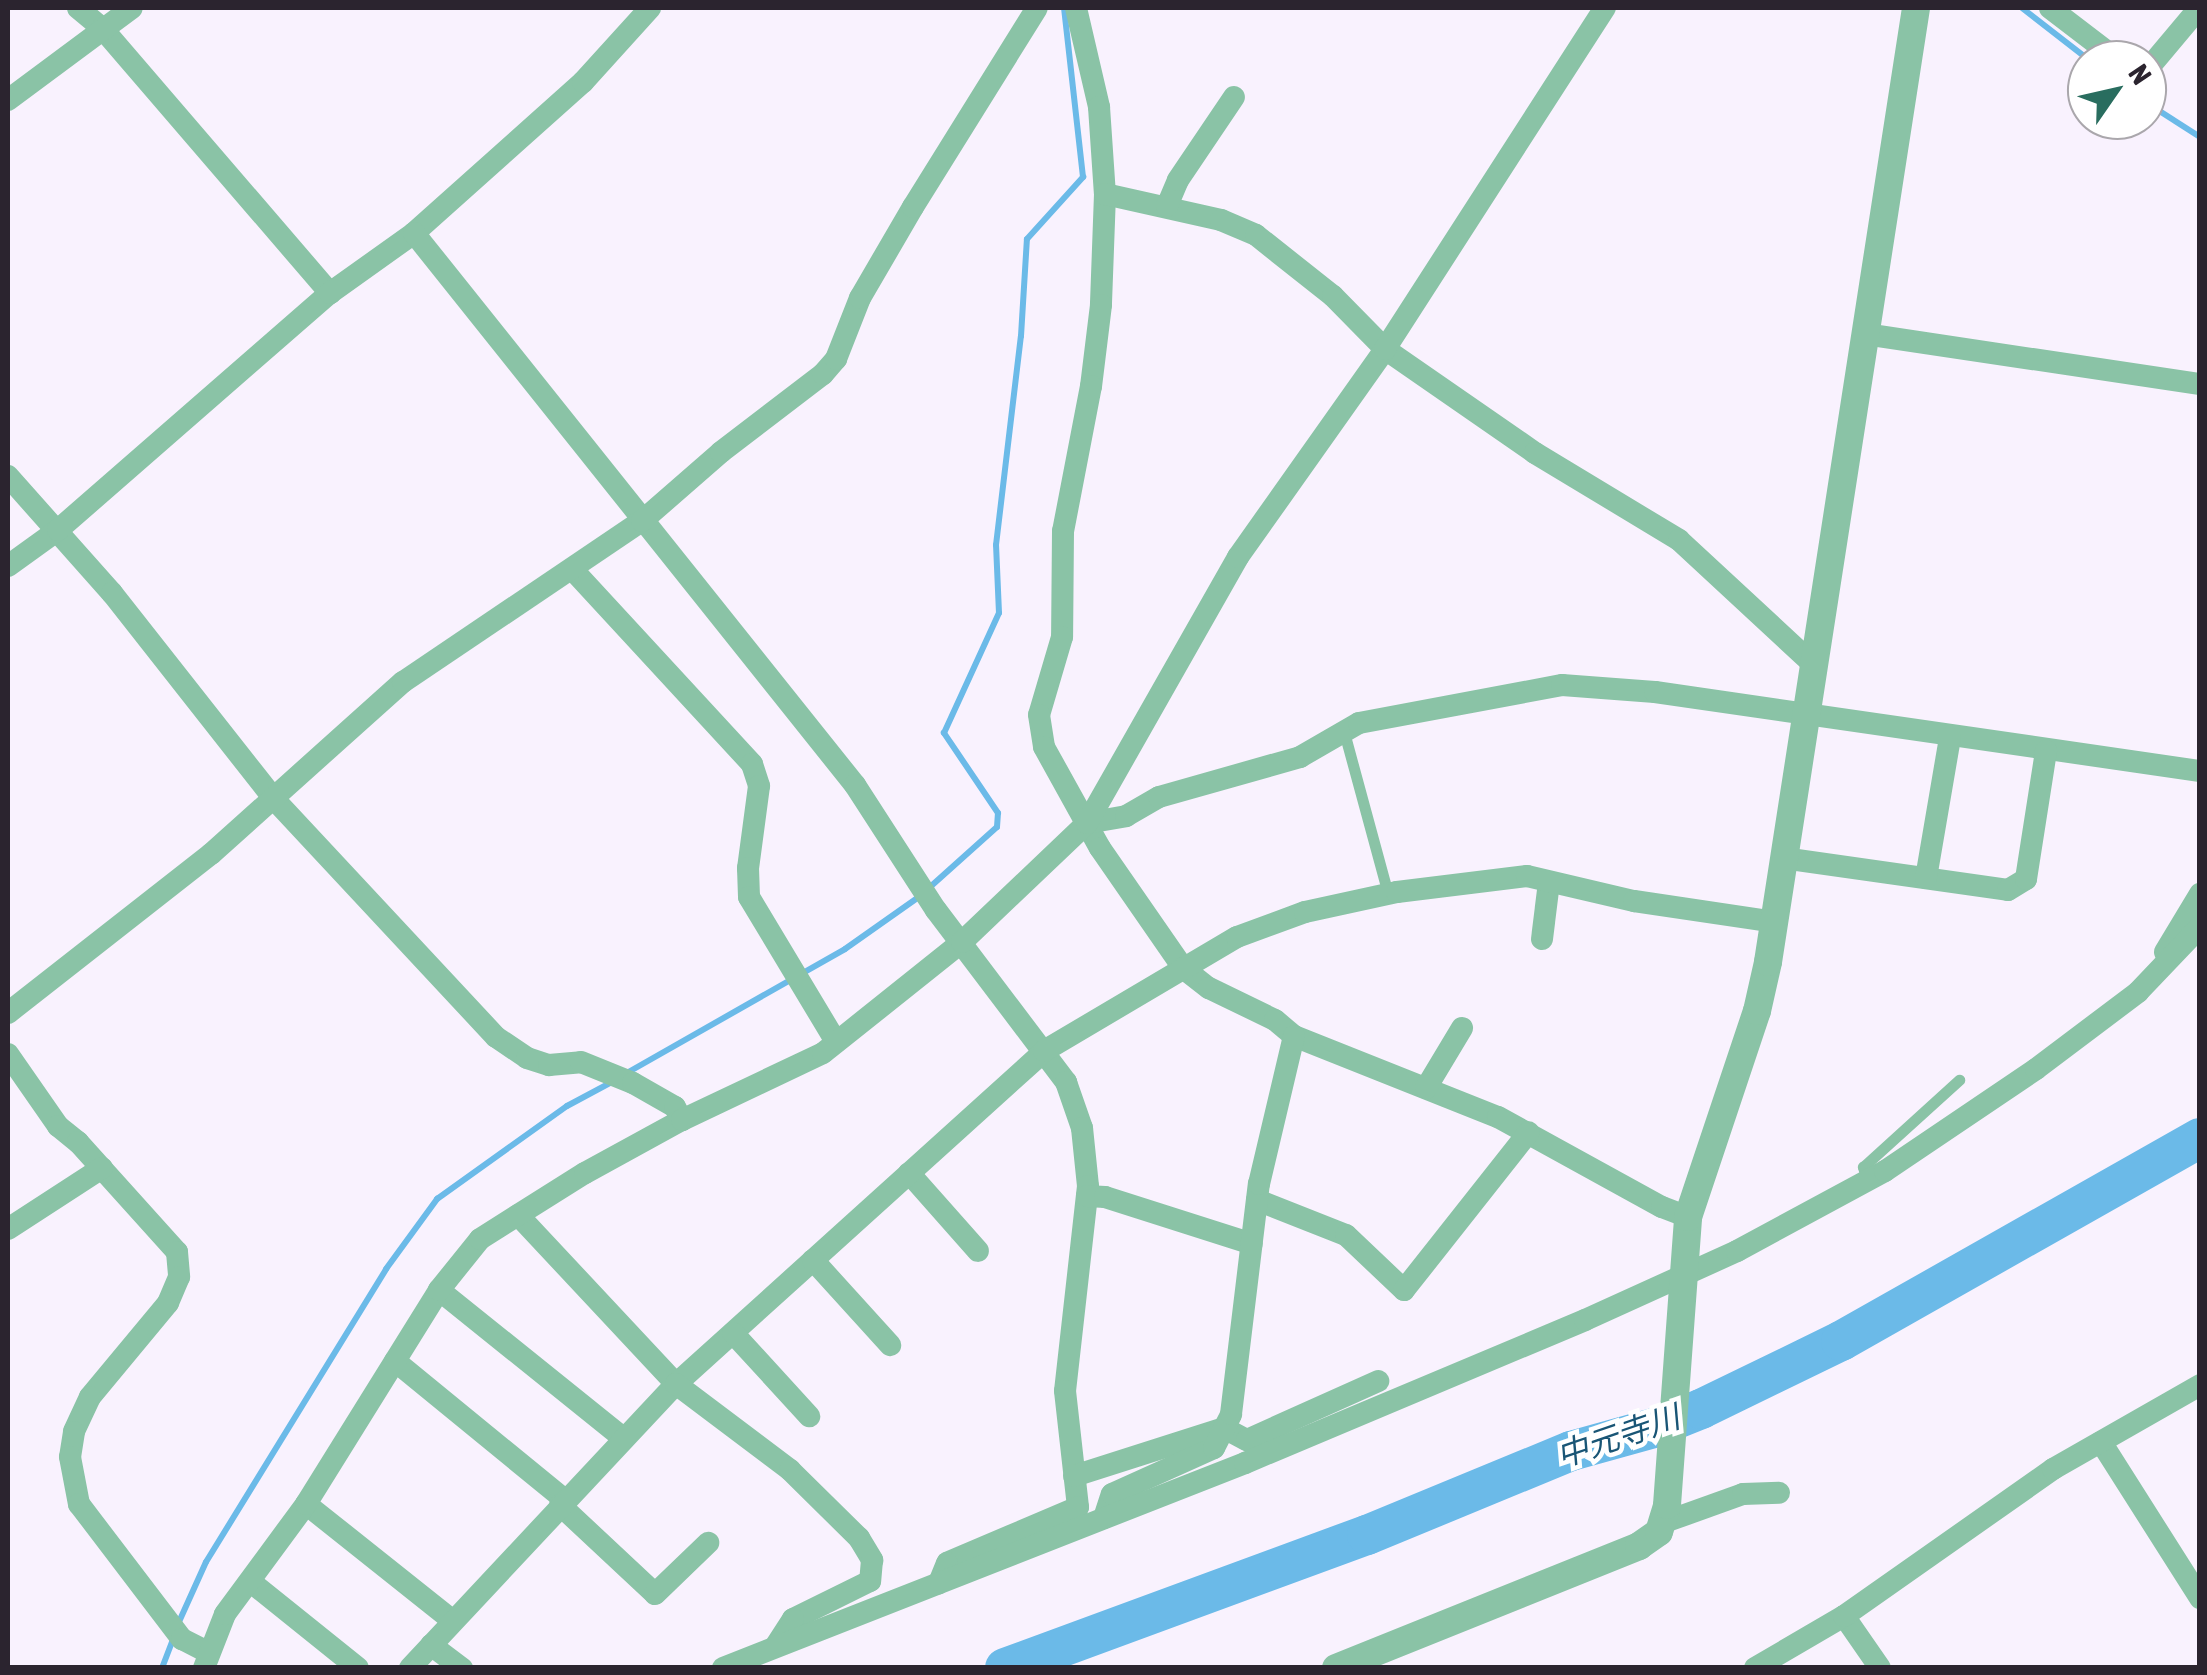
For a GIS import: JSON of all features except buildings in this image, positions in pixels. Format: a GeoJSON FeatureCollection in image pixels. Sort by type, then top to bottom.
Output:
{"type":"FeatureCollection","features":[{"type":"Feature","properties":{"kind":"street"},"geometry":{"type":"LineString","coordinates":[[78,8],[102,28],[330,293]]}},
{"type":"Feature","properties":{"kind":"street"},"geometry":{"type":"LineString","coordinates":[[8,100],[132,8]]}},
{"type":"Feature","properties":{"kind":"street"},"geometry":{"type":"LineString","coordinates":[[8,566],[58,530],[330,293],[414,233],[583,82],[650,8]]}},
{"type":"Feature","properties":{"kind":"street"},"geometry":{"type":"LineString","coordinates":[[8,1013],[130,920],[403,682],[642,521],[836,359],[860,298],[1037,8]]}},
{"type":"Feature","properties":{"kind":"street"},"geometry":{"type":"LineString","coordinates":[[1076,8],[1099,107],[1105,194],[1093,370],[1064,531],[1062,637],[1039,715],[1044,747],[1100,848],[1183,968],[1209,988],[1276,1020],[1294,1036],[1529,1132],[1662,1207],[1688,1217]]}},
{"type":"Feature","properties":{"kind":"street"},"geometry":{"type":"LineString","coordinates":[[8,1054],[58,1126],[102,1168],[177,1252],[179,1278],[168,1304],[90,1397],[74,1432],[70,1457],[79,1504],[182,1639],[207,1660],[225,1614],[306,1504],[440,1290],[480,1239],[682,1120],[824,1053],[962,942],[1087,822],[1238,557],[1385,348],[1606,8]]}},
{"type":"Feature","properties":{"kind":"street"},"geometry":{"type":"LineString","coordinates":[[1336,1668],[1639,1546],[1659,1532],[1664,1514],[1688,1217],[1757,1011],[1774,922],[1916,8]]}},
{"type":"Feature","properties":{"kind":"street"},"geometry":{"type":"LineString","coordinates":[[2050,8],[2092,40]]}},
{"type":"Feature","properties":{"kind":"street"},"geometry":{"type":"LineString","coordinates":[[2167,46],[2199,8]]}},
{"type":"Feature","properties":{"kind":"street"},"geometry":{"type":"LineString","coordinates":[[1167,206],[1178,180],[1234,97]]}},
{"type":"Feature","properties":{"kind":"street"},"geometry":{"type":"LineString","coordinates":[[1105,194],[1167,206],[1256,235],[1333,296],[1385,348],[1535,454],[1679,540],[1815,666]]}},
{"type":"Feature","properties":{"kind":"street"},"geometry":{"type":"LineString","coordinates":[[414,233],[696,590],[753,652],[855,785],[936,910],[1066,1082],[1082,1128],[1087,1196],[1065,1391],[1078,1507],[948,1563],[939,1583]]}},
{"type":"Feature","properties":{"kind":"street"},"geometry":{"type":"LineString","coordinates":[[1865,334],[2200,384]]}},
{"type":"Feature","properties":{"kind":"street"},"geometry":{"type":"LineString","coordinates":[[8,476],[58,530],[274,798],[496,1037],[526,1058],[549,1065],[580,1062],[633,1082],[675,1108],[682,1120]]}},
{"type":"Feature","properties":{"kind":"street"},"geometry":{"type":"LineString","coordinates":[[573,570],[752,764],[759,786],[748,868],[749,897],[836,1042]]}},
{"type":"Feature","properties":{"kind":"street"},"geometry":{"type":"LineString","coordinates":[[1087,822],[1126,816],[1158,798],[1300,757],[1359,723],[1562,685],[1655,692],[2200,772]]}},
{"type":"Feature","properties":{"kind":"street"},"geometry":{"type":"LineString","coordinates":[[1926,878],[1950,738]]}},
{"type":"Feature","properties":{"kind":"street"},"geometry":{"type":"LineString","coordinates":[[1783,858],[2008,890],[2026,879],[2046,751]]}},
{"type":"Feature","properties":{"kind":"street"},"geometry":{"type":"LineString","coordinates":[[410,1668],[676,1384],[1044,1051],[1237,937],[1306,912],[1388,894],[1527,876],[1634,901],[1774,922]]}},
{"type":"Feature","properties":{"kind":"street"},"geometry":{"type":"LineString","coordinates":[[1542,939],[1549,882]]}},
{"type":"Feature","properties":{"kind":"street"},"geometry":{"type":"LineString","coordinates":[[2163,966],[2166,945],[2200,894]]}},
{"type":"Feature","properties":{"kind":"street"},"geometry":{"type":"LineString","coordinates":[[722,1668],[1246,1462],[1684,1282],[1866,1181],[2067,1046],[2138,992],[2200,927]]}},
{"type":"Feature","properties":{"kind":"street"},"geometry":{"type":"LineString","coordinates":[[1426,1088],[1462,1028]]}},
{"type":"Feature","properties":{"kind":"street"},"geometry":{"type":"LineString","coordinates":[[1104,1518],[1112,1494],[1214,1448],[1231,1414],[1258,1200],[1294,1036]]}},
{"type":"Feature","properties":{"kind":"street"},"geometry":{"type":"LineString","coordinates":[[1258,1200],[1346,1235],[1404,1290],[1529,1132]]}},
{"type":"Feature","properties":{"kind":"street"},"geometry":{"type":"LineString","coordinates":[[8,1228],[102,1168]]}},
{"type":"Feature","properties":{"kind":"street"},"geometry":{"type":"LineString","coordinates":[[909,1174],[978,1251]]}},
{"type":"Feature","properties":{"kind":"street"},"geometry":{"type":"LineString","coordinates":[[1087,1196],[1106,1197],[1252,1244]]}},
{"type":"Feature","properties":{"kind":"street"},"geometry":{"type":"LineString","coordinates":[[518,1216],[676,1384],[790,1470],[859,1538],[872,1560],[870,1581],[793,1619],[777,1644]]}},
{"type":"Feature","properties":{"kind":"street"},"geometry":{"type":"LineString","coordinates":[[814,1260],[890,1345]]}},
{"type":"Feature","properties":{"kind":"street"},"geometry":{"type":"LineString","coordinates":[[440,1290],[622,1438]]}},
{"type":"Feature","properties":{"kind":"street"},"geometry":{"type":"LineString","coordinates":[[733,1332],[809,1416]]}},
{"type":"Feature","properties":{"kind":"street"},"geometry":{"type":"LineString","coordinates":[[395,1361],[562,1502],[655,1594],[708,1543]]}},
{"type":"Feature","properties":{"kind":"street"},"geometry":{"type":"LineString","coordinates":[[1074,1476],[1224,1428],[1247,1440],[1378,1381]]}},
{"type":"Feature","properties":{"kind":"street"},"geometry":{"type":"LineString","coordinates":[[1755,1668],[1844,1616],[2053,1469],[2200,1386]]}},
{"type":"Feature","properties":{"kind":"street"},"geometry":{"type":"LineString","coordinates":[[2101,1442],[2200,1598]]}},
{"type":"Feature","properties":{"kind":"street"},"geometry":{"type":"LineString","coordinates":[[1664,1514],[1743,1494],[1778,1493]]}},
{"type":"Feature","properties":{"kind":"street"},"geometry":{"type":"LineString","coordinates":[[306,1504],[452,1620]]}},
{"type":"Feature","properties":{"kind":"street"},"geometry":{"type":"LineString","coordinates":[[251,1582],[358,1668]]}},
{"type":"Feature","properties":{"kind":"street"},"geometry":{"type":"LineString","coordinates":[[1844,1616],[1880,1668]]}},
{"type":"Feature","properties":{"kind":"street"},"geometry":{"type":"LineString","coordinates":[[431,1645],[462,1668]]}},
{"type":"Feature","properties":{"kind":"lane"},"geometry":{"type":"LineString","coordinates":[[1344,732],[1388,894]]}},
{"type":"Feature","properties":{"kind":"lane"},"geometry":{"type":"LineString","coordinates":[[1866,1181],[1863,1166],[1959,1080]]}},
{"type":"Feature","properties":{"kind":"waterway"},"geometry":{"type":"LineString","coordinates":[[625,1074],[845,949],[920,896],[997,827],[998,813],[944,733],[999,613],[996,545],[1021,336],[1027,239],[1083,177],[1064,8]]}},
{"type":"Feature","properties":{"kind":"waterway"},"geometry":{"type":"LineString","coordinates":[[2022,8],[2067,43]]}},
{"type":"Feature","properties":{"kind":"waterway"},"geometry":{"type":"LineString","coordinates":[[2167,116],[2200,137]]}},
{"type":"Feature","properties":{"kind":"waterway"},"geometry":{"type":"LineString","coordinates":[[178,1624],[206,1562],[386,1269],[437,1199],[567,1106],[610,1083]]}},
{"type":"Feature","properties":{"kind":"waterway","name":"中元寺川"},"geometry":{"type":"LineString","coordinates":[[1005,1668],[1367,1535],[1571,1451],[1654,1428],[1701,1409],[1841,1341],[2200,1138]]}},
{"type":"Feature","properties":{"kind":"waterway"},"geometry":{"type":"LineString","coordinates":[[162,1668],[174,1636]]}}]}
